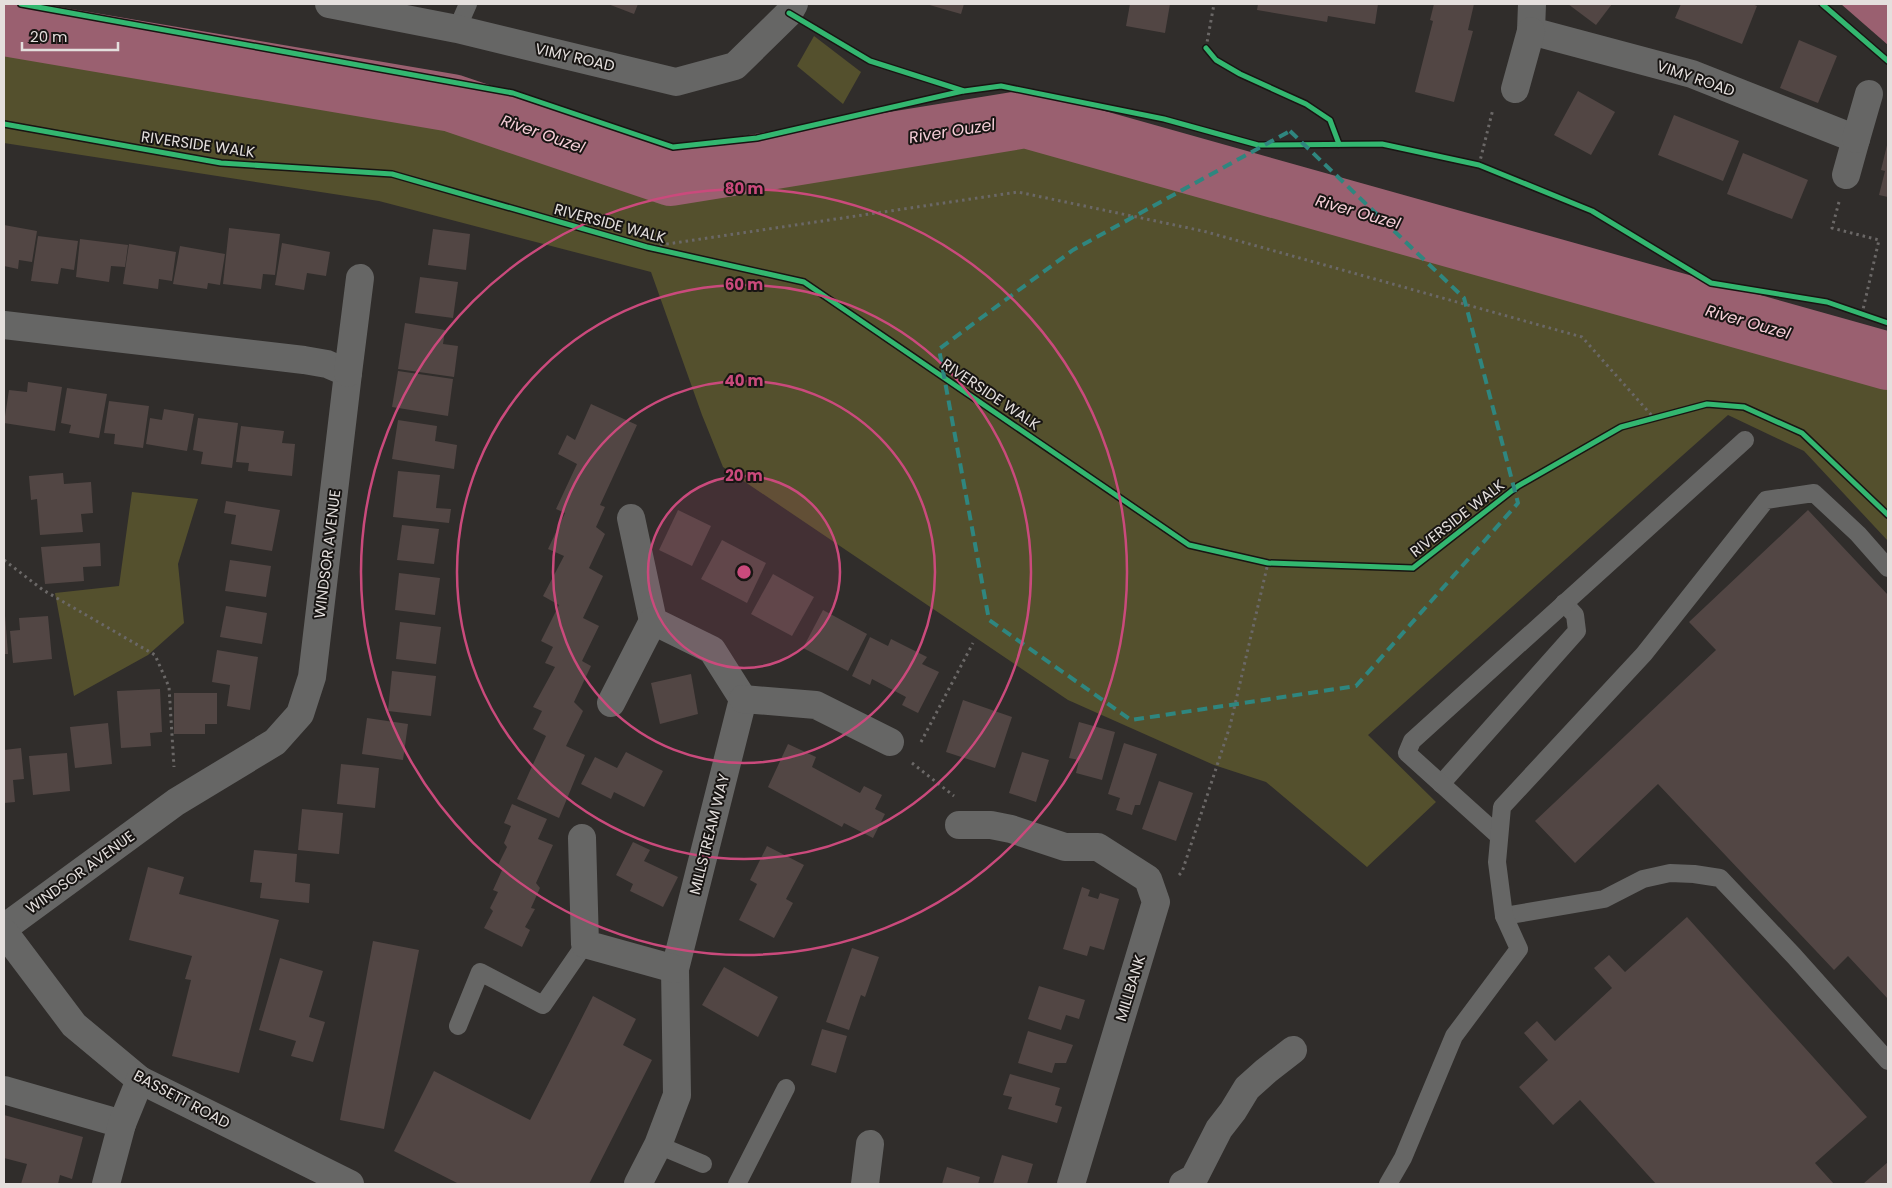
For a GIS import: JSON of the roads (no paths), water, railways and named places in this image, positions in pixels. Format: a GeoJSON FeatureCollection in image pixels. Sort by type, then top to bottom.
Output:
{"type":"FeatureCollection","features":[{"type":"Feature","properties":{"kind":"street","name":"VIMY ROAD"},"geometry":{"type":"LineString","coordinates":[[329,4],[457,29],[676,82],[735,66],[789,13],[794,4]]}},
{"type":"Feature","properties":{"kind":"street"},"geometry":{"type":"LineString","coordinates":[[1515,89],[1531,31],[1532,4]]}},
{"type":"Feature","properties":{"kind":"street","name":"VIMY ROAD"},"geometry":{"type":"LineString","coordinates":[[1531,31],[1692,74],[1856,139]]}},
{"type":"Feature","properties":{"kind":"street"},"geometry":{"type":"LineString","coordinates":[[1846,175],[1868,94]]}},
{"type":"Feature","properties":{"kind":"street","name":"WINDSOR AVENUE"},"geometry":{"type":"LineString","coordinates":[[4,928],[176,802],[275,742],[300,714],[312,677],[360,278]]}},
{"type":"Feature","properties":{"kind":"street"},"geometry":{"type":"LineString","coordinates":[[4,325],[304,360],[327,364],[348,373]]}},
{"type":"Feature","properties":{"kind":"street"},"geometry":{"type":"LineString","coordinates":[[611,703],[653,621],[631,518]]}},
{"type":"Feature","properties":{"kind":"street"},"geometry":{"type":"LineString","coordinates":[[653,621],[712,650],[743,699],[816,706],[890,742]]}},
{"type":"Feature","properties":{"kind":"street","name":"MILLSTREAM WAY"},"geometry":{"type":"LineString","coordinates":[[638,1184],[658,1145],[677,1095],[675,969],[743,699]]}},
{"type":"Feature","properties":{"kind":"street","name":"MILLBANK"},"geometry":{"type":"LineString","coordinates":[[959,825],[991,825],[1011,829],[1065,847],[1098,847],[1148,879],[1156,902],[1071,1184]]}},
{"type":"Feature","properties":{"kind":"street"},"geometry":{"type":"LineString","coordinates":[[582,838],[585,944],[675,969]]}},
{"type":"Feature","properties":{"kind":"street","name":"BASSETT ROAD"},"geometry":{"type":"LineString","coordinates":[[4,932],[74,1025],[140,1080],[350,1184]]}},
{"type":"Feature","properties":{"kind":"street"},"geometry":{"type":"LineString","coordinates":[[1183,1184],[1194,1178],[1218,1129],[1233,1112],[1247,1088],[1293,1050]]}},
{"type":"Feature","properties":{"kind":"street"},"geometry":{"type":"LineString","coordinates":[[106,1184],[122,1124],[140,1080]]}},
{"type":"Feature","properties":{"kind":"street"},"geometry":{"type":"LineString","coordinates":[[4,1090],[122,1124]]}},
{"type":"Feature","properties":{"kind":"street"},"geometry":{"type":"LineString","coordinates":[[865,1184],[870,1144]]}},
{"type":"Feature","properties":{"kind":"lane"},"geometry":{"type":"LineString","coordinates":[[457,29],[468,4]]}},
{"type":"Feature","properties":{"kind":"lane"},"geometry":{"type":"LineString","coordinates":[[1499,836],[1407,754],[1412,741],[1745,440]]}},
{"type":"Feature","properties":{"kind":"lane"},"geometry":{"type":"LineString","coordinates":[[1388,1184],[1403,1158],[1454,1036],[1519,949],[1504,916],[1497,862],[1502,808],[1644,654],[1766,500],[1814,494],[1858,534],[1888,568]]}},
{"type":"Feature","properties":{"kind":"lane"},"geometry":{"type":"LineString","coordinates":[[1441,784],[1577,631],[1575,615],[1564,603]]}},
{"type":"Feature","properties":{"kind":"lane"},"geometry":{"type":"LineString","coordinates":[[1504,916],[1604,899],[1643,880],[1670,873],[1720,878],[1794,956],[1888,1061]]}},
{"type":"Feature","properties":{"kind":"lane"},"geometry":{"type":"LineString","coordinates":[[458,1026],[480,972],[543,1005],[585,944]]}},
{"type":"Feature","properties":{"kind":"lane"},"geometry":{"type":"LineString","coordinates":[[737,1184],[786,1088]]}},
{"type":"Feature","properties":{"kind":"lane"},"geometry":{"type":"LineString","coordinates":[[658,1145],[703,1164]]}},
{"type":"Feature","properties":{"kind":"waterway","name":"River Ouzel"},"geometry":{"type":"LineString","coordinates":[[4,27],[452,103],[671,177],[1026,119],[1888,361]]}}]}
